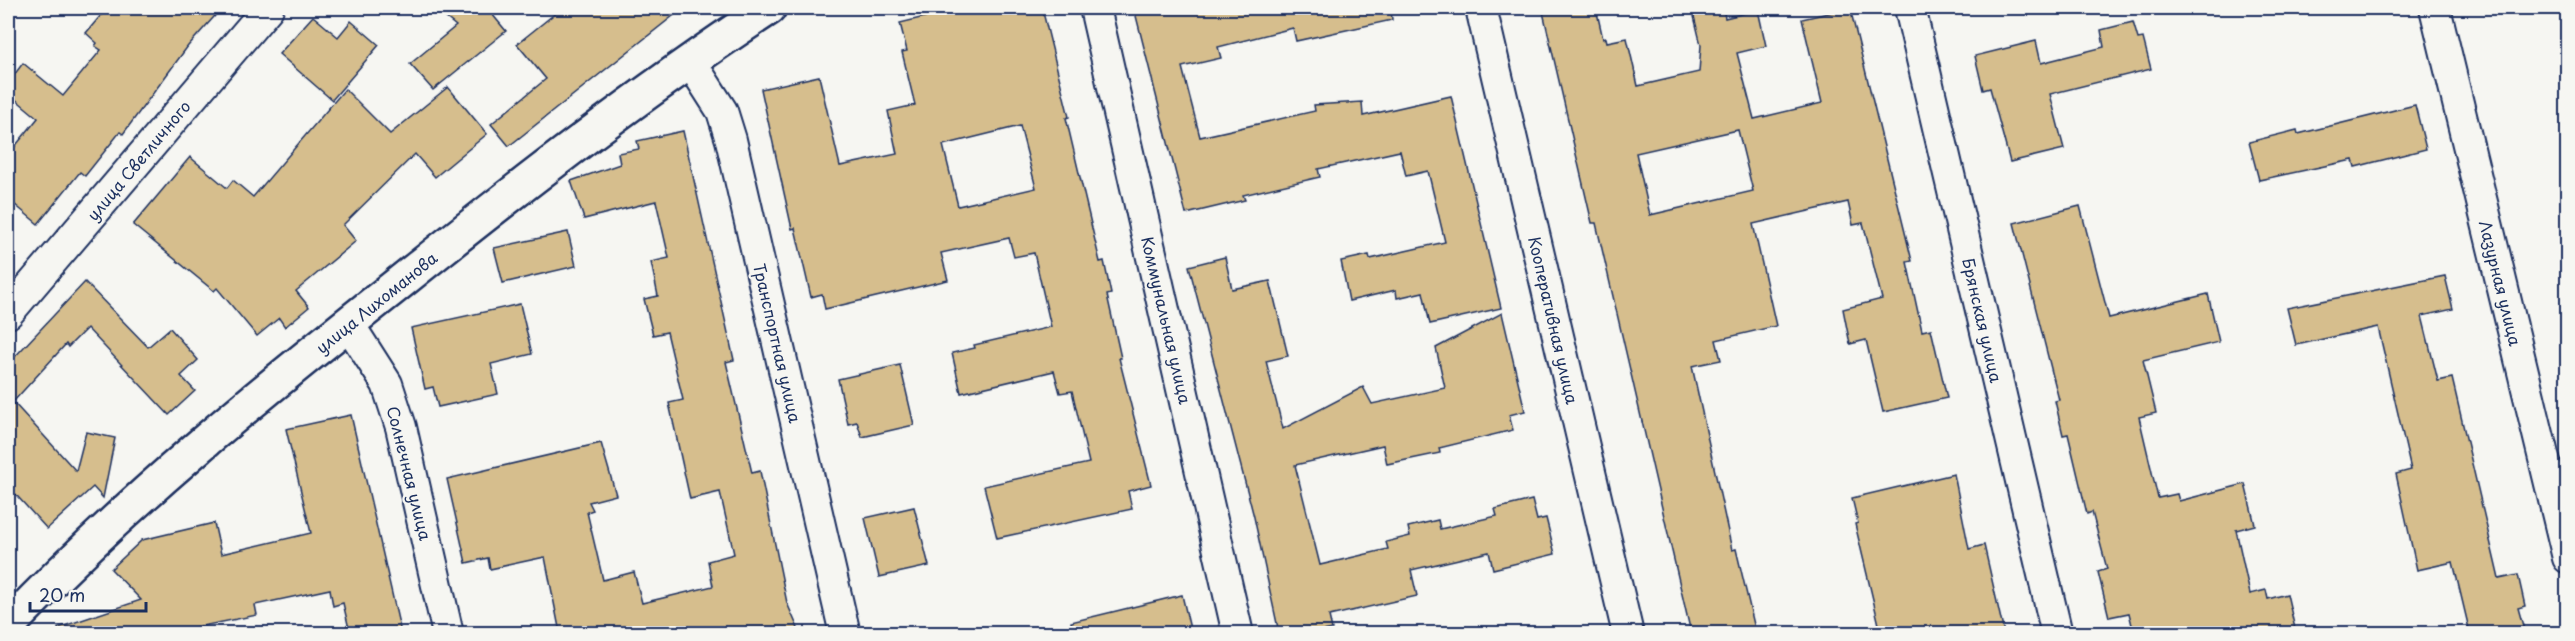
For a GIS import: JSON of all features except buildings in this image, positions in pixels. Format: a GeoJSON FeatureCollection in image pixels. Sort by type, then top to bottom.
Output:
{"type":"FeatureCollection","features":[{"type":"Feature","properties":{"kind":"street","name":"улица Светличного"},"geometry":{"type":"LineString","coordinates":[[8,313],[268,8]]}},
{"type":"Feature","properties":{"kind":"street","name":"улица Лихоманова"},"geometry":{"type":"LineString","coordinates":[[8,626],[147,492],[348,323],[565,152],[769,8]]}},
{"type":"Feature","properties":{"kind":"street","name":"Коммунальная улица"},"geometry":{"type":"LineString","coordinates":[[1095,8],[1238,633]]}},
{"type":"Feature","properties":{"kind":"street","name":"Кооперативная улица"},"geometry":{"type":"LineString","coordinates":[[1481,8],[1628,633]]}},
{"type":"Feature","properties":{"kind":"street","name":"Брянская улица"},"geometry":{"type":"LineString","coordinates":[[1910,8],[2057,633]]}},
{"type":"Feature","properties":{"kind":"street","name":"Лазурная улица"},"geometry":{"type":"LineString","coordinates":[[2435,8],[2568,558]]}},
{"type":"Feature","properties":{"kind":"street","name":"Транспортная улица"},"geometry":{"type":"LineString","coordinates":[[690,62],[722,111],[731,140],[845,633]]}},
{"type":"Feature","properties":{"kind":"street","name":"Солнечная улица"},"geometry":{"type":"LineString","coordinates":[[348,323],[372,357],[391,395],[401,427],[448,633]]}}]}
